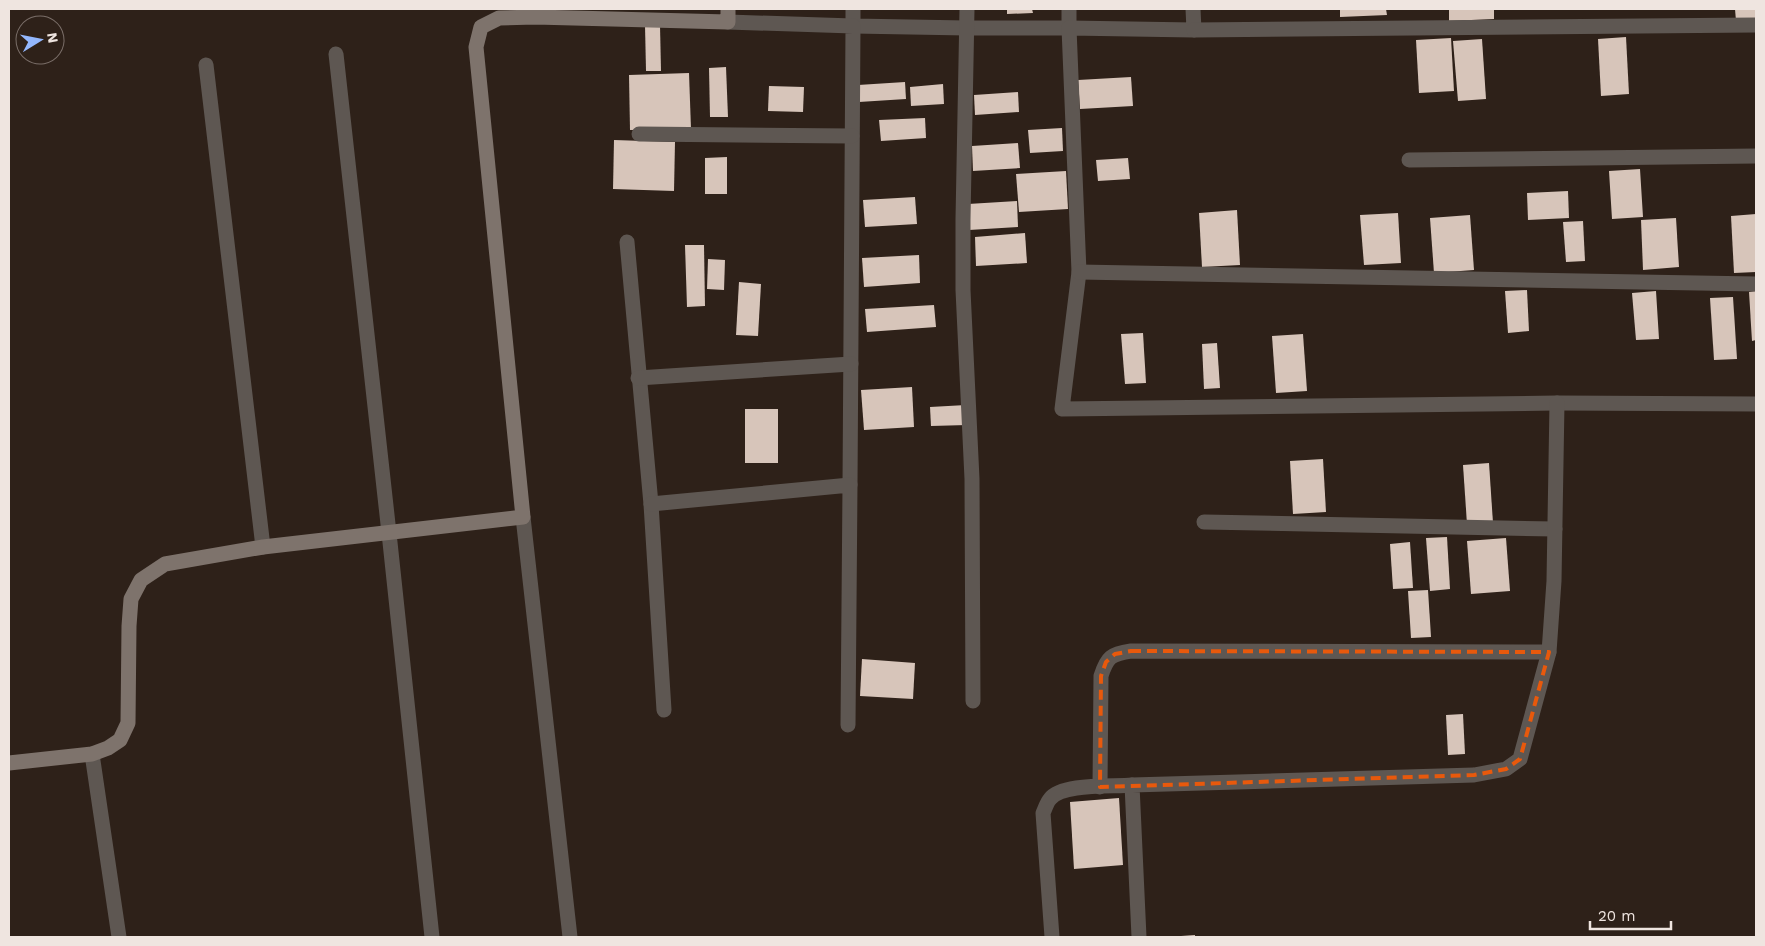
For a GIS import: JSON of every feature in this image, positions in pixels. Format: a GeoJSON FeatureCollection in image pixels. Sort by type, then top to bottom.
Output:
{"type":"FeatureCollection","features":[{"type":"Feature","properties":{"kind":"street"},"geometry":{"type":"LineString","coordinates":[[848,725],[853,9]]}},
{"type":"Feature","properties":{"kind":"street"},"geometry":{"type":"LineString","coordinates":[[967,9],[963,290],[972,480],[973,701]]}},
{"type":"Feature","properties":{"kind":"street"},"geometry":{"type":"LineString","coordinates":[[1070,9],[1069,28],[1079,272],[1062,409],[1557,403],[1756,404]]}},
{"type":"Feature","properties":{"kind":"street"},"geometry":{"type":"LineString","coordinates":[[1193,9],[1194,30]]}},
{"type":"Feature","properties":{"kind":"street"},"geometry":{"type":"LineString","coordinates":[[570,937],[523,517],[476,47],[481,27],[499,18],[728,16],[853,26],[1194,30],[1756,25]]}},
{"type":"Feature","properties":{"kind":"street"},"geometry":{"type":"LineString","coordinates":[[336,54],[432,937]]}},
{"type":"Feature","properties":{"kind":"street"},"geometry":{"type":"LineString","coordinates":[[206,65],[263,547]]}},
{"type":"Feature","properties":{"kind":"street"},"geometry":{"type":"LineString","coordinates":[[639,134],[852,136]]}},
{"type":"Feature","properties":{"kind":"street"},"geometry":{"type":"LineString","coordinates":[[1409,160],[1756,156]]}},
{"type":"Feature","properties":{"kind":"street"},"geometry":{"type":"LineString","coordinates":[[627,242],[651,504],[664,710]]}},
{"type":"Feature","properties":{"kind":"street"},"geometry":{"type":"LineString","coordinates":[[1079,272],[1756,284]]}},
{"type":"Feature","properties":{"kind":"street"},"geometry":{"type":"LineString","coordinates":[[638,378],[851,364]]}},
{"type":"Feature","properties":{"kind":"street"},"geometry":{"type":"LineString","coordinates":[[1052,937],[1043,813],[1050,798],[1060,792],[1073,788],[1132,785],[1474,775],[1506,769],[1520,759],[1549,652],[1554,581],[1557,403]]}},
{"type":"Feature","properties":{"kind":"street"},"geometry":{"type":"LineString","coordinates":[[651,504],[850,485]]}},
{"type":"Feature","properties":{"kind":"street"},"geometry":{"type":"LineString","coordinates":[[9,763],[92,754],[108,748],[120,740],[128,723],[131,599],[141,580],[165,564],[263,547],[523,517]]}},
{"type":"Feature","properties":{"kind":"street"},"geometry":{"type":"LineString","coordinates":[[1204,522],[1555,529]]}},
{"type":"Feature","properties":{"kind":"street"},"geometry":{"type":"LineString","coordinates":[[1100,787],[1101,676],[1106,662],[1115,654],[1131,651],[1549,652]]}},
{"type":"Feature","properties":{"kind":"street"},"geometry":{"type":"LineString","coordinates":[[92,754],[119,937]]}},
{"type":"Feature","properties":{"kind":"street"},"geometry":{"type":"LineString","coordinates":[[1132,785],[1139,937]]}},
{"type":"Feature","properties":{"kind":"highlighted area"},"geometry":{"type":"Polygon","coordinates":[[[1131,651],[1549,652],[1520,759],[1506,769],[1474,775],[1100,787],[1101,676],[1106,662],[1115,654],[1131,651]]]}},
{"type":"Feature","properties":{"kind":"building"},"geometry":{"type":"Polygon","coordinates":[[[1007,9],[1032,9],[1033,13],[1007,14],[1007,9]]]}},
{"type":"Feature","properties":{"kind":"building"},"geometry":{"type":"Polygon","coordinates":[[[1340,9],[1386,9],[1387,15],[1340,17],[1340,9]]]}},
{"type":"Feature","properties":{"kind":"building"},"geometry":{"type":"Polygon","coordinates":[[[1449,9],[1494,9],[1494,19],[1449,21],[1449,9]]]}},
{"type":"Feature","properties":{"kind":"building"},"geometry":{"type":"Polygon","coordinates":[[[1735,9],[1756,9],[1756,19],[1736,21],[1735,9]]]}},
{"type":"Feature","properties":{"kind":"building"},"geometry":{"type":"Polygon","coordinates":[[[645,25],[660,25],[661,71],[646,71],[645,25]]]}},
{"type":"Feature","properties":{"kind":"building"},"geometry":{"type":"Polygon","coordinates":[[[1626,37],[1629,94],[1601,96],[1598,39],[1626,37]]]}},
{"type":"Feature","properties":{"kind":"building"},"geometry":{"type":"Polygon","coordinates":[[[1451,38],[1454,91],[1419,93],[1416,40],[1451,38]]]}},
{"type":"Feature","properties":{"kind":"building"},"geometry":{"type":"Polygon","coordinates":[[[1482,39],[1486,99],[1458,101],[1453,41],[1482,39]]]}},
{"type":"Feature","properties":{"kind":"building"},"geometry":{"type":"Polygon","coordinates":[[[726,67],[728,117],[710,117],[709,68],[726,67]]]}},
{"type":"Feature","properties":{"kind":"building"},"geometry":{"type":"Polygon","coordinates":[[[689,73],[691,129],[630,130],[629,75],[689,73]]]}},
{"type":"Feature","properties":{"kind":"building"},"geometry":{"type":"Polygon","coordinates":[[[1131,77],[1133,106],[1080,109],[1078,80],[1131,77]]]}},
{"type":"Feature","properties":{"kind":"building"},"geometry":{"type":"Polygon","coordinates":[[[905,82],[906,99],[859,102],[858,85],[905,82]]]}},
{"type":"Feature","properties":{"kind":"building"},"geometry":{"type":"Polygon","coordinates":[[[943,84],[944,104],[911,106],[910,87],[943,84]]]}},
{"type":"Feature","properties":{"kind":"building"},"geometry":{"type":"Polygon","coordinates":[[[769,86],[804,87],[803,112],[768,111],[769,86]]]}},
{"type":"Feature","properties":{"kind":"building"},"geometry":{"type":"Polygon","coordinates":[[[1018,92],[1019,112],[975,115],[974,95],[1018,92]]]}},
{"type":"Feature","properties":{"kind":"building"},"geometry":{"type":"Polygon","coordinates":[[[925,118],[926,138],[881,141],[879,120],[925,118]]]}},
{"type":"Feature","properties":{"kind":"building"},"geometry":{"type":"Polygon","coordinates":[[[1062,128],[1063,151],[1030,153],[1028,130],[1062,128]]]}},
{"type":"Feature","properties":{"kind":"building"},"geometry":{"type":"Polygon","coordinates":[[[614,140],[675,142],[674,191],[613,189],[614,140]]]}},
{"type":"Feature","properties":{"kind":"building"},"geometry":{"type":"Polygon","coordinates":[[[1018,143],[1020,168],[973,171],[972,146],[1018,143]]]}},
{"type":"Feature","properties":{"kind":"building"},"geometry":{"type":"Polygon","coordinates":[[[727,157],[727,194],[705,194],[705,158],[727,157]]]}},
{"type":"Feature","properties":{"kind":"building"},"geometry":{"type":"Polygon","coordinates":[[[1128,158],[1130,179],[1098,181],[1096,160],[1128,158]]]}},
{"type":"Feature","properties":{"kind":"building"},"geometry":{"type":"Polygon","coordinates":[[[1640,169],[1643,217],[1612,219],[1609,171],[1640,169]]]}},
{"type":"Feature","properties":{"kind":"building"},"geometry":{"type":"Polygon","coordinates":[[[1066,171],[1068,209],[1019,212],[1016,174],[1066,171]]]}},
{"type":"Feature","properties":{"kind":"building"},"geometry":{"type":"Polygon","coordinates":[[[1568,191],[1569,218],[1528,220],[1527,193],[1568,191]]]}},
{"type":"Feature","properties":{"kind":"building"},"geometry":{"type":"Polygon","coordinates":[[[915,197],[917,224],[865,227],[863,200],[915,197]]]}},
{"type":"Feature","properties":{"kind":"building"},"geometry":{"type":"Polygon","coordinates":[[[1017,201],[1018,227],[969,230],[968,204],[1017,201]]]}},
{"type":"Feature","properties":{"kind":"building"},"geometry":{"type":"Polygon","coordinates":[[[1237,210],[1240,265],[1202,267],[1199,213],[1237,210]]]}},
{"type":"Feature","properties":{"kind":"building"},"geometry":{"type":"Polygon","coordinates":[[[1398,213],[1401,263],[1364,265],[1360,215],[1398,213]]]}},
{"type":"Feature","properties":{"kind":"building"},"geometry":{"type":"Polygon","coordinates":[[[1756,214],[1756,272],[1734,273],[1731,216],[1756,214]]]}},
{"type":"Feature","properties":{"kind":"building"},"geometry":{"type":"Polygon","coordinates":[[[1470,215],[1474,270],[1434,273],[1430,218],[1470,215]]]}},
{"type":"Feature","properties":{"kind":"building"},"geometry":{"type":"Polygon","coordinates":[[[1676,218],[1679,267],[1643,270],[1641,220],[1676,218]]]}},
{"type":"Feature","properties":{"kind":"building"},"geometry":{"type":"Polygon","coordinates":[[[1583,221],[1585,261],[1566,262],[1563,222],[1583,221]]]}},
{"type":"Feature","properties":{"kind":"building"},"geometry":{"type":"Polygon","coordinates":[[[1025,233],[1027,263],[976,266],[975,237],[1025,233]]]}},
{"type":"Feature","properties":{"kind":"building"},"geometry":{"type":"Polygon","coordinates":[[[685,245],[704,245],[705,306],[687,307],[685,245]]]}},
{"type":"Feature","properties":{"kind":"building"},"geometry":{"type":"Polygon","coordinates":[[[919,255],[920,283],[864,287],[862,258],[919,255]]]}},
{"type":"Feature","properties":{"kind":"building"},"geometry":{"type":"Polygon","coordinates":[[[708,259],[725,260],[724,290],[707,289],[708,259]]]}},
{"type":"Feature","properties":{"kind":"building"},"geometry":{"type":"Polygon","coordinates":[[[739,282],[761,284],[758,336],[736,335],[739,282]]]}},
{"type":"Feature","properties":{"kind":"building"},"geometry":{"type":"Polygon","coordinates":[[[1527,290],[1529,331],[1508,333],[1505,291],[1527,290]]]}},
{"type":"Feature","properties":{"kind":"building"},"geometry":{"type":"Polygon","coordinates":[[[1656,291],[1659,339],[1636,340],[1632,293],[1656,291]]]}},
{"type":"Feature","properties":{"kind":"building"},"geometry":{"type":"Polygon","coordinates":[[[1756,291],[1756,340],[1752,341],[1749,292],[1756,291]]]}},
{"type":"Feature","properties":{"kind":"building"},"geometry":{"type":"Polygon","coordinates":[[[1733,297],[1737,359],[1714,360],[1710,298],[1733,297]]]}},
{"type":"Feature","properties":{"kind":"building"},"geometry":{"type":"Polygon","coordinates":[[[934,305],[936,327],[867,332],[865,309],[934,305]]]}},
{"type":"Feature","properties":{"kind":"building"},"geometry":{"type":"Polygon","coordinates":[[[1143,333],[1146,383],[1125,384],[1121,334],[1143,333]]]}},
{"type":"Feature","properties":{"kind":"building"},"geometry":{"type":"Polygon","coordinates":[[[1303,334],[1307,391],[1276,393],[1272,336],[1303,334]]]}},
{"type":"Feature","properties":{"kind":"building"},"geometry":{"type":"Polygon","coordinates":[[[1217,343],[1220,388],[1204,389],[1202,344],[1217,343]]]}},
{"type":"Feature","properties":{"kind":"building"},"geometry":{"type":"Polygon","coordinates":[[[912,387],[914,427],[864,430],[861,390],[912,387]]]}},
{"type":"Feature","properties":{"kind":"building"},"geometry":{"type":"Polygon","coordinates":[[[966,405],[967,425],[931,426],[930,407],[966,405]]]}},
{"type":"Feature","properties":{"kind":"building"},"geometry":{"type":"Polygon","coordinates":[[[745,409],[778,409],[778,463],[745,463],[745,409]]]}},
{"type":"Feature","properties":{"kind":"building"},"geometry":{"type":"Polygon","coordinates":[[[1323,459],[1326,512],[1293,514],[1290,461],[1323,459]]]}},
{"type":"Feature","properties":{"kind":"building"},"geometry":{"type":"Polygon","coordinates":[[[1489,463],[1493,523],[1467,524],[1463,465],[1489,463]]]}},
{"type":"Feature","properties":{"kind":"building"},"geometry":{"type":"Polygon","coordinates":[[[1447,537],[1450,589],[1430,591],[1426,538],[1447,537]]]}},
{"type":"Feature","properties":{"kind":"building"},"geometry":{"type":"Polygon","coordinates":[[[1506,538],[1510,591],[1471,594],[1467,541],[1506,538]]]}},
{"type":"Feature","properties":{"kind":"building"},"geometry":{"type":"Polygon","coordinates":[[[1410,542],[1413,588],[1393,589],[1390,544],[1410,542]]]}},
{"type":"Feature","properties":{"kind":"building"},"geometry":{"type":"Polygon","coordinates":[[[1428,590],[1431,637],[1411,638],[1408,591],[1428,590]]]}},
{"type":"Feature","properties":{"kind":"building"},"geometry":{"type":"Polygon","coordinates":[[[862,659],[915,663],[913,699],[860,696],[862,659]]]}},
{"type":"Feature","properties":{"kind":"building"},"geometry":{"type":"Polygon","coordinates":[[[1463,714],[1465,754],[1448,755],[1446,715],[1463,714]]]}},
{"type":"Feature","properties":{"kind":"building"},"geometry":{"type":"Polygon","coordinates":[[[1119,798],[1123,865],[1074,869],[1070,802],[1119,798]]]}},
{"type":"Feature","properties":{"kind":"building"},"geometry":{"type":"Polygon","coordinates":[[[1195,935],[1195,937],[1181,937],[1181,936],[1195,935]]]}}]}
